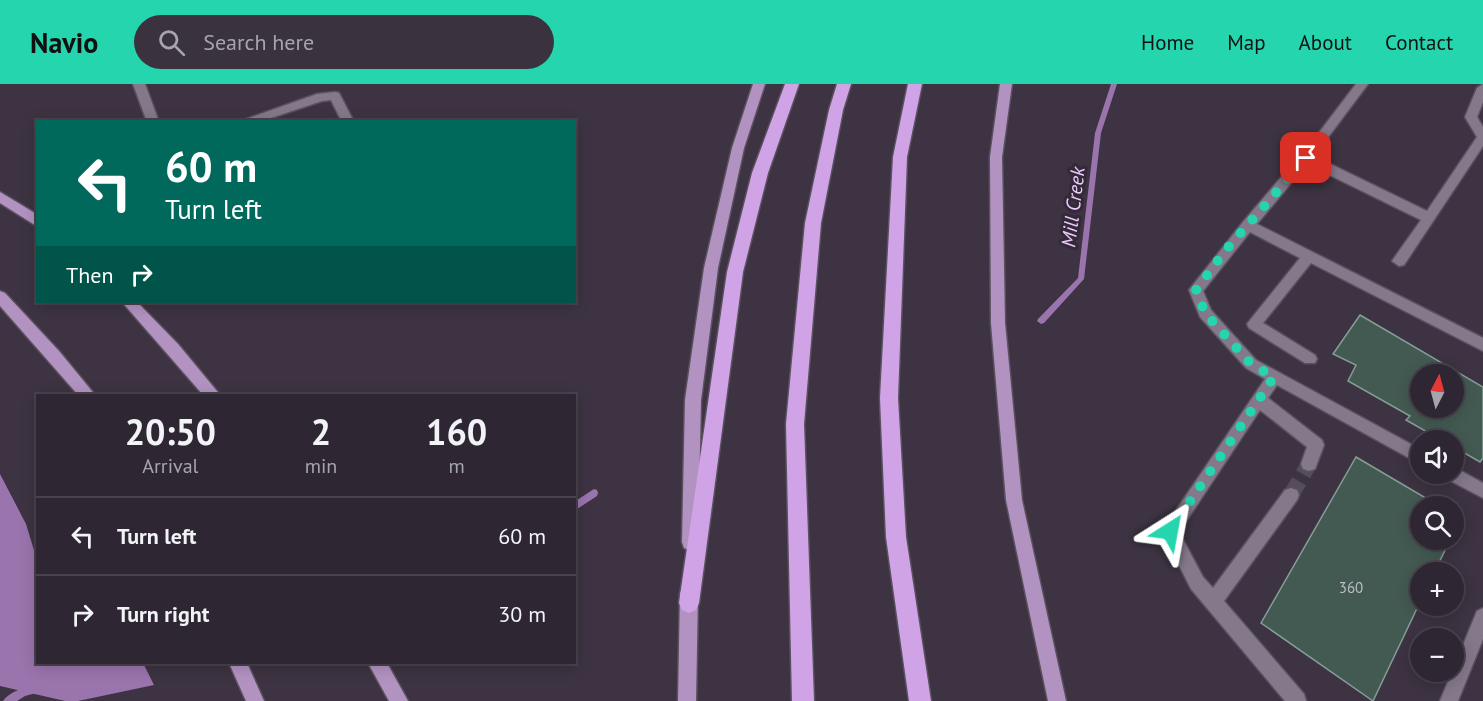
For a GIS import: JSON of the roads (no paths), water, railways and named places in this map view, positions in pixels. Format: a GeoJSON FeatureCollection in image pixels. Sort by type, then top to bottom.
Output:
{"type":"FeatureCollection","features":[{"type":"Feature","properties":{"kind":"highway"},"geometry":{"type":"LineString","coordinates":[[689,603],[735,272],[760,172],[792,84]]}},
{"type":"Feature","properties":{"kind":"highway"},"geometry":{"type":"LineString","coordinates":[[803,701],[795,424],[813,223],[836,110],[844,84]]}},
{"type":"Feature","properties":{"kind":"highway"},"geometry":{"type":"LineString","coordinates":[[915,84],[900,157],[889,398],[896,537],[920,701]]}},
{"type":"Feature","properties":{"kind":"main road"},"geometry":{"type":"LineString","coordinates":[[687,701],[693,400],[709,279],[738,148],[759,84]]}},
{"type":"Feature","properties":{"kind":"main road"},"geometry":{"type":"LineString","coordinates":[[1006,84],[996,157],[998,323],[1014,500],[1057,701]]}},
{"type":"Feature","properties":{"kind":"main road"},"geometry":{"type":"LineString","coordinates":[[0,197],[36,221]]}},
{"type":"Feature","properties":{"kind":"main road"},"geometry":{"type":"LineString","coordinates":[[0,297],[86,394]]}},
{"type":"Feature","properties":{"kind":"main road"},"geometry":{"type":"LineString","coordinates":[[130,303],[211,394]]}},
{"type":"Feature","properties":{"kind":"main road"},"geometry":{"type":"LineString","coordinates":[[238,664],[255,701]]}},
{"type":"Feature","properties":{"kind":"main road"},"geometry":{"type":"LineString","coordinates":[[378,664],[399,701]]}},
{"type":"Feature","properties":{"kind":"street"},"geometry":{"type":"LineString","coordinates":[[139,84],[152,120]]}},
{"type":"Feature","properties":{"kind":"street"},"geometry":{"type":"LineString","coordinates":[[1362,84],[1330,130],[1248,225],[1196,290],[1205,313],[1251,364],[1410,452]]}},
{"type":"Feature","properties":{"kind":"street"},"geometry":{"type":"LineString","coordinates":[[1399,261],[1483,137],[1471,117],[1483,88]]}},
{"type":"Feature","properties":{"kind":"street"},"geometry":{"type":"LineString","coordinates":[[250,120],[321,97],[335,96],[347,120]]}},
{"type":"Feature","properties":{"kind":"street"},"geometry":{"type":"LineString","coordinates":[[1306,158],[1429,218]]}},
{"type":"Feature","properties":{"kind":"street"},"geometry":{"type":"LineString","coordinates":[[1248,225],[1483,345]]}},
{"type":"Feature","properties":{"kind":"street"},"geometry":{"type":"LineString","coordinates":[[1309,256],[1254,324],[1310,359]]}},
{"type":"Feature","properties":{"kind":"street"},"geometry":{"type":"LineString","coordinates":[[1274,377],[1170,531],[1197,583],[1297,701]]}},
{"type":"Feature","properties":{"kind":"street"},"geometry":{"type":"LineString","coordinates":[[1258,399],[1316,445],[1309,464]]}},
{"type":"Feature","properties":{"kind":"street"},"geometry":{"type":"LineString","coordinates":[[1464,480],[1483,490]]}},
{"type":"Feature","properties":{"kind":"street"},"geometry":{"type":"LineString","coordinates":[[1213,602],[1291,495]]}},
{"type":"Feature","properties":{"kind":"street"},"geometry":{"type":"LineString","coordinates":[[1449,701],[1483,617]]}},
{"type":"Feature","properties":{"kind":"waterway","name":"Mill Creek"},"geometry":{"type":"LineString","coordinates":[[1041,321],[1081,279],[1098,133],[1114,84]]}},
{"type":"Feature","properties":{"kind":"waterway","name":"Mill Creek"},"geometry":{"type":"LineString","coordinates":[[576,506],[594,493]]}},
{"type":"Feature","properties":{"kind":"waterway","name":"Mill Creek"},"geometry":{"type":"LineString","coordinates":[[8,701],[33,690]]}},
{"type":"Feature","properties":{"kind":"tunnel"},"geometry":{"type":"LineString","coordinates":[[1291,495],[1309,464]]}}]}
